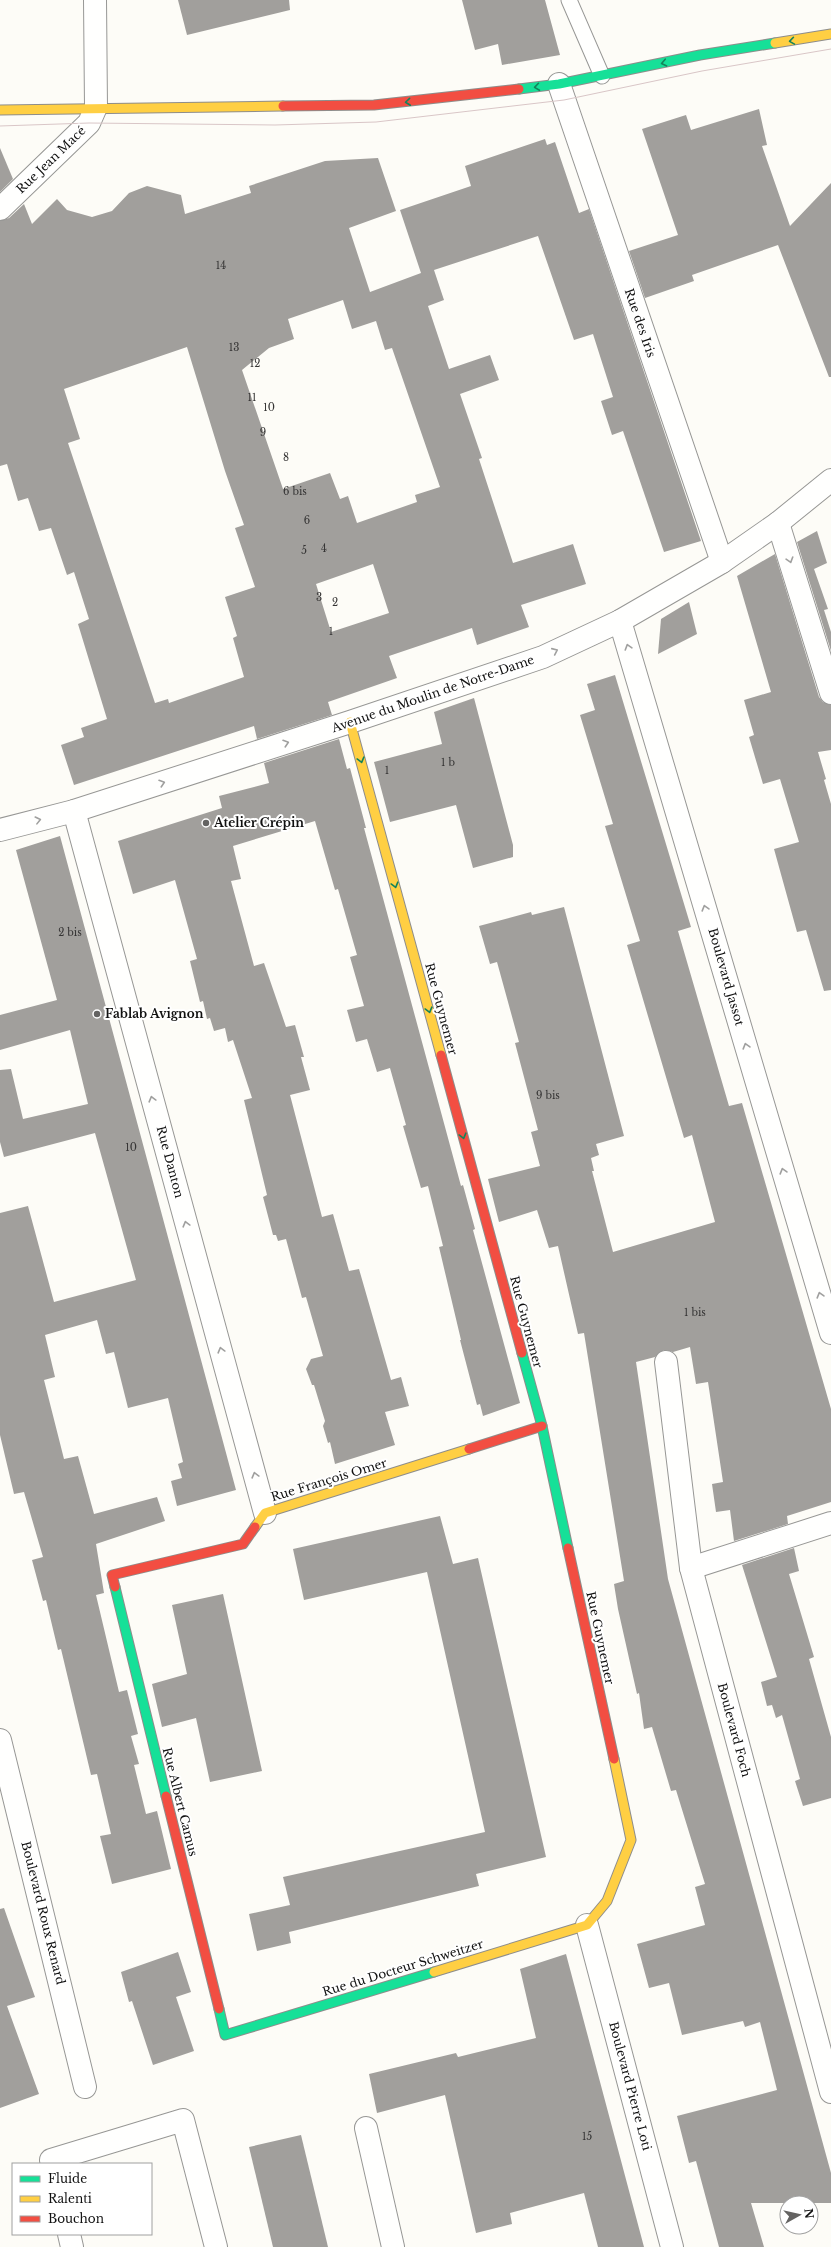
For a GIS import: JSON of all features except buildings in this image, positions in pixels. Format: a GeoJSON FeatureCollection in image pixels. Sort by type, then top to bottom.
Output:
{"type":"FeatureCollection","features":[{"type":"Feature","properties":{"kind":"street"},"geometry":{"type":"LineString","coordinates":[[95,0],[96,107]]}},
{"type":"Feature","properties":{"kind":"street"},"geometry":{"type":"LineString","coordinates":[[0,110],[96,107],[374,105],[460,97],[559,84],[700,55],[831,34]]}},
{"type":"Feature","properties":{"kind":"street","name":"Rue des Iris"},"geometry":{"type":"LineString","coordinates":[[559,84],[722,562]]}},
{"type":"Feature","properties":{"kind":"street","name":"Rue Jean Macé"},"geometry":{"type":"LineString","coordinates":[[0,210],[89,123],[96,107]]}},
{"type":"Feature","properties":{"kind":"street","name":"Avenue du Moulin de Notre-Dame"},"geometry":{"type":"LineString","coordinates":[[1,826],[74,811],[350,722],[543,657],[620,621],[722,562],[778,523],[831,480]]}},
{"type":"Feature","properties":{"kind":"street"},"geometry":{"type":"LineString","coordinates":[[778,523],[831,693]]}},
{"type":"Feature","properties":{"kind":"street","name":"Boulevard Jassot"},"geometry":{"type":"LineString","coordinates":[[620,621],[831,1333]]}},
{"type":"Feature","properties":{"kind":"street","name":"Rue Guynemer"},"geometry":{"type":"LineString","coordinates":[[350,722],[542,1426],[631,1840],[607,1901],[587,1925]]}},
{"type":"Feature","properties":{"kind":"street","name":"Rue Danton"},"geometry":{"type":"LineString","coordinates":[[74,811],[265,1513]]}},
{"type":"Feature","properties":{"kind":"street","name":"Boulevard Foch"},"geometry":{"type":"LineString","coordinates":[[666,1362],[691,1568],[831,2092]]}},
{"type":"Feature","properties":{"kind":"street","name":"Rue François Omer"},"geometry":{"type":"LineString","coordinates":[[112,1575],[243,1544],[265,1513],[542,1426]]}},
{"type":"Feature","properties":{"kind":"street"},"geometry":{"type":"LineString","coordinates":[[691,1568],[831,1523]]}},
{"type":"Feature","properties":{"kind":"street","name":"Rue Albert Camus"},"geometry":{"type":"LineString","coordinates":[[112,1575],[225,2035]]}},
{"type":"Feature","properties":{"kind":"street","name":"Boulevard Roux Renard"},"geometry":{"type":"LineString","coordinates":[[0,1740],[86,2087]]}},
{"type":"Feature","properties":{"kind":"street","name":"Rue du Docteur Schweitzer"},"geometry":{"type":"LineString","coordinates":[[225,2035],[587,1925]]}},
{"type":"Feature","properties":{"kind":"street","name":"Boulevard Pierre Loti"},"geometry":{"type":"LineString","coordinates":[[587,1925],[672,2247]]}},
{"type":"Feature","properties":{"kind":"street"},"geometry":{"type":"LineString","coordinates":[[52,2163],[51,2160],[183,2120],[216,2247]]}},
{"type":"Feature","properties":{"kind":"street"},"geometry":{"type":"LineString","coordinates":[[366,2128],[393,2247]]}},
{"type":"Feature","properties":{"kind":"street"},"geometry":{"type":"LineString","coordinates":[[69,2235],[72,2247]]}},
{"type":"Feature","properties":{"kind":"lane"},"geometry":{"type":"LineString","coordinates":[[569,0],[602,76]]}},
{"type":"Feature","properties":{"kind":"tram line"},"geometry":{"type":"LineString","coordinates":[[0,126],[89,123],[275,125],[376,122],[564,100],[702,71],[831,49]]}},
{"type":"Feature","properties":{"kind":"traffic: fast"},"geometry":{"type":"LineString","coordinates":[[519,89],[559,84],[700,55],[775,43]]}},
{"type":"Feature","properties":{"kind":"traffic: fast"},"geometry":{"type":"LineString","coordinates":[[522,1353],[542,1426],[568,1548]]}},
{"type":"Feature","properties":{"kind":"traffic: fast"},"geometry":{"type":"LineString","coordinates":[[115,1587],[166,1796]]}},
{"type":"Feature","properties":{"kind":"traffic: fast"},"geometry":{"type":"LineString","coordinates":[[219,2009],[225,2035],[434,1972]]}},
{"type":"Feature","properties":{"kind":"traffic: slow"},"geometry":{"type":"LineString","coordinates":[[775,43],[831,34]]}},
{"type":"Feature","properties":{"kind":"traffic: slow"},"geometry":{"type":"LineString","coordinates":[[0,110],[283,106]]}},
{"type":"Feature","properties":{"kind":"traffic: slow"},"geometry":{"type":"LineString","coordinates":[[350,722],[441,1055]]}},
{"type":"Feature","properties":{"kind":"traffic: slow"},"geometry":{"type":"LineString","coordinates":[[255,1527],[265,1513],[469,1449]]}},
{"type":"Feature","properties":{"kind":"traffic: slow"},"geometry":{"type":"LineString","coordinates":[[434,1972],[587,1925],[607,1901],[631,1840],[614,1759]]}},
{"type":"Feature","properties":{"kind":"traffic: jam"},"geometry":{"type":"LineString","coordinates":[[283,106],[374,105],[519,89]]}},
{"type":"Feature","properties":{"kind":"traffic: jam"},"geometry":{"type":"LineString","coordinates":[[441,1055],[522,1353]]}},
{"type":"Feature","properties":{"kind":"traffic: jam"},"geometry":{"type":"LineString","coordinates":[[469,1449],[542,1426]]}},
{"type":"Feature","properties":{"kind":"traffic: jam"},"geometry":{"type":"LineString","coordinates":[[115,1587],[112,1575],[243,1544],[255,1527]]}},
{"type":"Feature","properties":{"kind":"traffic: jam"},"geometry":{"type":"LineString","coordinates":[[568,1548],[614,1759]]}},
{"type":"Feature","properties":{"kind":"traffic: jam"},"geometry":{"type":"LineString","coordinates":[[166,1796],[219,2009]]}},
{"type":"Feature","properties":{"kind":"place","name":"Atelier Crépin"},"geometry":{"type":"Point","coordinates":[206,823]}},
{"type":"Feature","properties":{"kind":"place","name":"Fablab Avignon"},"geometry":{"type":"Point","coordinates":[97,1014]}}]}
